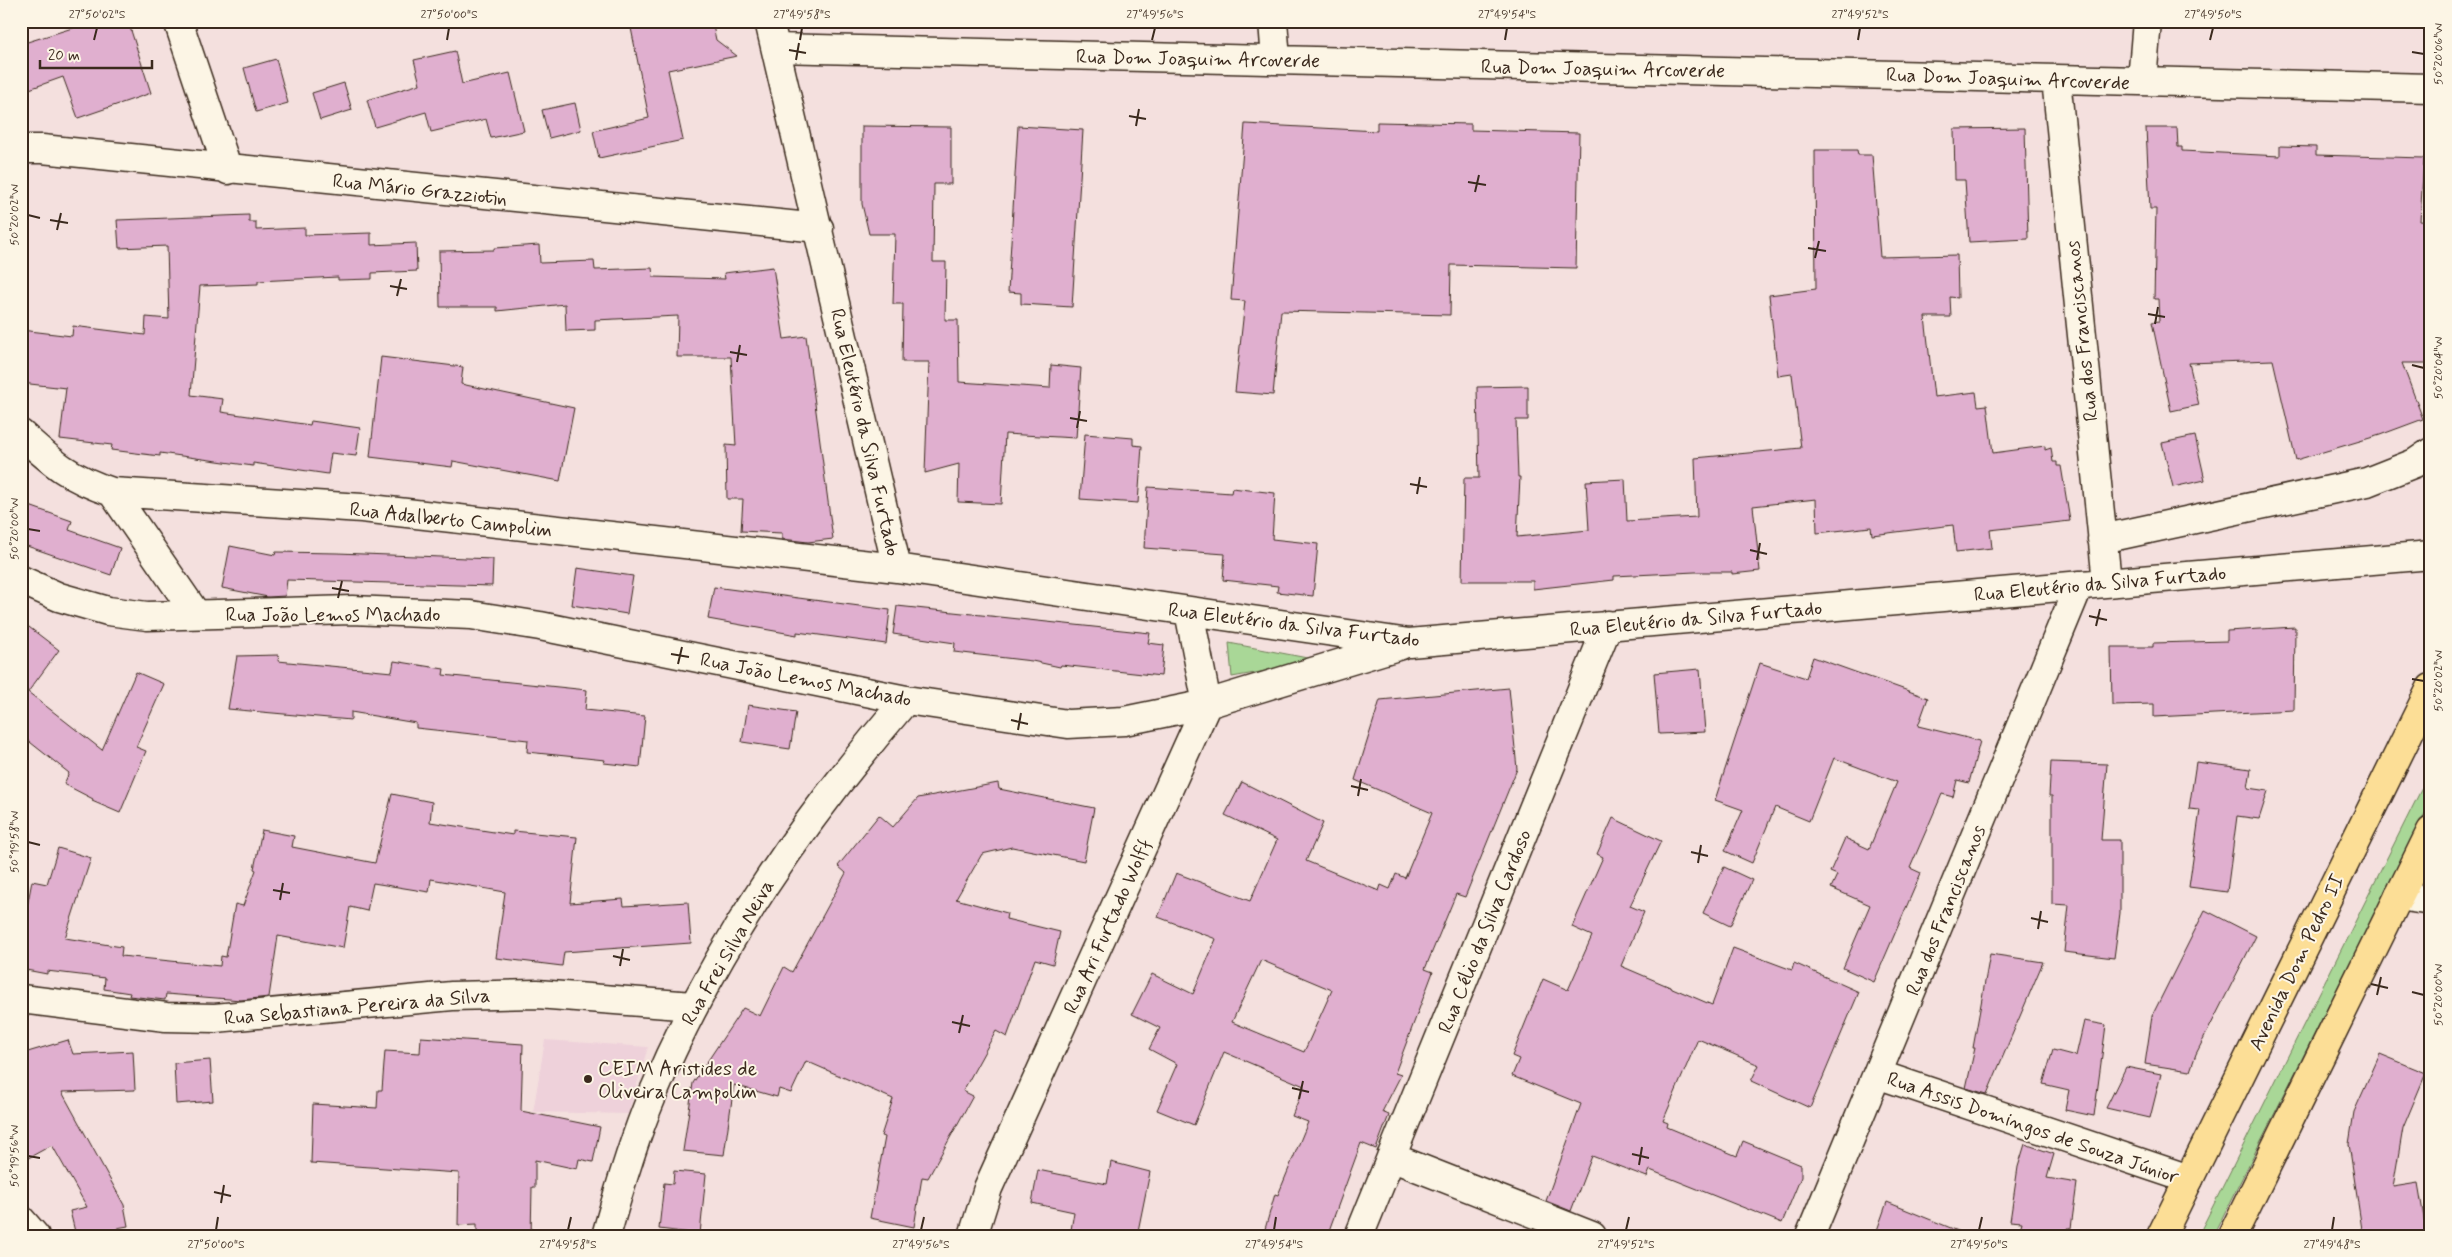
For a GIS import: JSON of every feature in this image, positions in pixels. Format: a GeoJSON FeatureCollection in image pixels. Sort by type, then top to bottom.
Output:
{"type":"FeatureCollection","features":[{"type":"Feature","properties":{"kind":"main road","name":"Avenida Dom Pedro II"},"geometry":{"type":"LineString","coordinates":[[2161,1236],[2431,688]]}},
{"type":"Feature","properties":{"kind":"main road"},"geometry":{"type":"LineString","coordinates":[[2232,1236],[2431,831]]}},
{"type":"Feature","properties":{"kind":"street"},"geometry":{"type":"LineString","coordinates":[[178,21],[228,170]]}},
{"type":"Feature","properties":{"kind":"street","name":"Rua Eleutério da Silva Furtado"},"geometry":{"type":"LineString","coordinates":[[769,21],[819,228],[897,568],[1409,642],[2431,555]]}},
{"type":"Feature","properties":{"kind":"street"},"geometry":{"type":"LineString","coordinates":[[1273,21],[1276,60]]}},
{"type":"Feature","properties":{"kind":"street"},"geometry":{"type":"LineString","coordinates":[[2142,81],[2146,21]]}},
{"type":"Feature","properties":{"kind":"street","name":"Rua Dom Joaquim Arcoverde"},"geometry":{"type":"LineString","coordinates":[[776,48],[2431,88]]}},
{"type":"Feature","properties":{"kind":"street","name":"Rua dos Franciscanos"},"geometry":{"type":"LineString","coordinates":[[2056,79],[2107,582]]}},
{"type":"Feature","properties":{"kind":"street","name":"Rua Mário Grazziotin"},"geometry":{"type":"LineString","coordinates":[[21,149],[42,149],[228,170],[819,228]]}},
{"type":"Feature","properties":{"kind":"street","name":"Rua Adalberto Campolim"},"geometry":{"type":"LineString","coordinates":[[21,434],[54,464],[83,483],[112,492],[362,508],[897,568]]}},
{"type":"Feature","properties":{"kind":"street"},"geometry":{"type":"LineString","coordinates":[[2102,538],[2367,482],[2415,463],[2431,452]]}},
{"type":"Feature","properties":{"kind":"street"},"geometry":{"type":"LineString","coordinates":[[112,492],[196,614]]}},
{"type":"Feature","properties":{"kind":"street","name":"Rua João Lemos Machado"},"geometry":{"type":"LineString","coordinates":[[21,580],[59,597],[108,611],[147,616],[352,610],[471,615],[540,626],[906,700],[1068,724],[1124,721],[1207,704],[1409,642]]}},
{"type":"Feature","properties":{"kind":"street","name":"Rua dos Franciscanos"},"geometry":{"type":"LineString","coordinates":[[1810,1236],[2079,585]]}},
{"type":"Feature","properties":{"kind":"street"},"geometry":{"type":"LineString","coordinates":[[1189,611],[1207,704]]}},
{"type":"Feature","properties":{"kind":"street","name":"Rua Célio da Silva Cardoso"},"geometry":{"type":"LineString","coordinates":[[1359,1236],[1608,625]]}},
{"type":"Feature","properties":{"kind":"street","name":"Rua Frei Silva Neiva"},"geometry":{"type":"LineString","coordinates":[[606,1236],[620,1184],[651,1097],[693,1006],[758,895],[805,824],[851,764],[906,700]]}},
{"type":"Feature","properties":{"kind":"street","name":"Rua Ari Furtado Wolff"},"geometry":{"type":"LineString","coordinates":[[973,1236],[988,1188],[1207,704]]}},
{"type":"Feature","properties":{"kind":"street"},"geometry":{"type":"LineString","coordinates":[[2399,896],[2431,901]]}},
{"type":"Feature","properties":{"kind":"street","name":"Rua Sebastiana Pereira da Silva"},"geometry":{"type":"LineString","coordinates":[[21,999],[176,1017],[215,1018],[452,996],[537,994],[693,1006]]}},
{"type":"Feature","properties":{"kind":"street","name":"Rua Assis Domingos de Souza Júnior"},"geometry":{"type":"LineString","coordinates":[[1877,1074],[2189,1179]]}},
{"type":"Feature","properties":{"kind":"street"},"geometry":{"type":"LineString","coordinates":[[1391,1156],[1592,1236]]}},
{"type":"Feature","properties":{"kind":"street"},"geometry":{"type":"LineString","coordinates":[[21,1220],[35,1236]]}},
{"type":"Feature","properties":{"kind":"shaded area","name":"CEIM Aristides de Oliveira Campolim"},"geometry":{"type":"Polygon","coordinates":[[[545,1040],[648,1047],[628,1114],[533,1112],[545,1040]]]}},
{"type":"Feature","properties":{"kind":"green space"},"geometry":{"type":"Polygon","coordinates":[[[1229,643],[1323,661],[1232,677],[1229,643]]]}},
{"type":"Feature","properties":{"kind":"green space"},"geometry":{"type":"Polygon","coordinates":[[[2431,770],[2431,802],[2213,1236],[2198,1236],[2431,770]]]}},
{"type":"Feature","properties":{"kind":"building"},"geometry":{"type":"Polygon","coordinates":[[[95,21],[128,21],[151,93],[78,118],[63,77],[21,92],[21,44],[95,21]]]}},
{"type":"Feature","properties":{"kind":"building"},"geometry":{"type":"Polygon","coordinates":[[[673,21],[712,21],[716,40],[737,56],[668,70],[683,140],[599,158],[593,131],[649,118],[631,28],[657,22],[659,29],[671,26],[673,21]]]}},
{"type":"Feature","properties":{"kind":"building"},"geometry":{"type":"Polygon","coordinates":[[[455,51],[462,84],[510,73],[524,131],[491,138],[486,119],[431,132],[426,112],[375,127],[367,100],[420,84],[414,60],[455,51]]]}},
{"type":"Feature","properties":{"kind":"building"},"geometry":{"type":"Polygon","coordinates":[[[276,59],[288,103],[256,112],[244,68],[276,59]]]}},
{"type":"Feature","properties":{"kind":"building"},"geometry":{"type":"Polygon","coordinates":[[[344,83],[352,110],[320,120],[312,93],[344,83]]]}},
{"type":"Feature","properties":{"kind":"building"},"geometry":{"type":"Polygon","coordinates":[[[575,103],[581,130],[549,138],[542,110],[575,103]]]}},
{"type":"Feature","properties":{"kind":"building"},"geometry":{"type":"Polygon","coordinates":[[[1377,122],[1471,124],[1471,130],[1579,133],[1576,268],[1451,265],[1450,315],[1281,311],[1273,395],[1235,392],[1245,301],[1231,300],[1245,124],[1377,131],[1377,122]]]}},
{"type":"Feature","properties":{"kind":"building"},"geometry":{"type":"Polygon","coordinates":[[[862,126],[951,127],[951,184],[934,184],[933,262],[946,262],[945,320],[958,320],[959,382],[1050,388],[1051,365],[1081,368],[1076,438],[1005,434],[1001,504],[958,502],[959,464],[925,473],[929,362],[902,362],[903,304],[893,304],[895,234],[869,234],[862,204],[862,126]]]}},
{"type":"Feature","properties":{"kind":"building"},"geometry":{"type":"Polygon","coordinates":[[[1018,126],[1083,130],[1072,307],[1021,304],[1021,293],[1008,292],[1018,126]]]}},
{"type":"Feature","properties":{"kind":"building"},"geometry":{"type":"Polygon","coordinates":[[[2025,128],[2028,239],[1969,242],[1965,180],[1955,180],[1954,129],[2025,128]]]}},
{"type":"Feature","properties":{"kind":"building"},"geometry":{"type":"Polygon","coordinates":[[[2146,128],[2177,128],[2178,147],[2182,147],[2182,151],[2280,156],[2280,146],[2316,147],[2316,155],[2424,158],[2420,221],[2431,222],[2431,363],[2402,363],[2423,419],[2380,435],[2296,460],[2273,360],[2189,363],[2199,405],[2171,411],[2152,322],[2159,321],[2158,299],[2154,299],[2156,209],[2150,209],[2146,128]]]}},
{"type":"Feature","properties":{"kind":"building"},"geometry":{"type":"Polygon","coordinates":[[[1815,150],[1857,150],[1858,155],[1872,155],[1880,257],[1957,255],[1958,298],[1950,297],[1951,317],[1925,317],[1934,397],[1976,392],[1978,406],[1987,405],[1993,453],[2045,446],[2045,450],[2051,448],[2053,462],[2057,462],[2057,466],[2061,466],[2070,521],[1990,530],[1992,548],[1956,552],[1953,525],[1872,535],[1871,527],[1817,533],[1816,499],[1753,506],[1760,571],[1732,574],[1732,572],[1695,572],[1614,576],[1614,580],[1533,589],[1533,581],[1462,581],[1464,478],[1479,478],[1477,387],[1528,386],[1528,420],[1516,420],[1518,477],[1520,477],[1517,537],[1589,530],[1586,481],[1625,479],[1627,521],[1697,517],[1695,458],[1801,448],[1792,374],[1778,376],[1769,295],[1816,289],[1815,150]]]}},
{"type":"Feature","properties":{"kind":"building"},"geometry":{"type":"Polygon","coordinates":[[[249,215],[249,222],[256,222],[256,230],[305,228],[305,235],[371,233],[371,245],[416,243],[417,271],[372,273],[372,279],[338,280],[338,277],[258,281],[258,284],[200,286],[191,395],[223,399],[221,412],[310,425],[311,421],[360,428],[356,456],[331,453],[328,474],[253,463],[253,466],[160,453],[160,456],[111,450],[112,445],[60,439],[66,388],[21,383],[21,330],[72,336],[73,326],[145,335],[146,317],[169,319],[167,246],[119,248],[117,220],[249,215]]]}},
{"type":"Feature","properties":{"kind":"building"},"geometry":{"type":"Polygon","coordinates":[[[539,245],[540,263],[594,261],[595,270],[652,268],[653,277],[725,279],[724,273],[773,267],[784,339],[806,336],[833,539],[808,542],[782,539],[782,533],[741,531],[743,499],[727,499],[726,445],[736,446],[731,357],[677,357],[678,316],[595,320],[595,330],[566,331],[565,304],[497,311],[497,307],[440,307],[439,251],[494,250],[494,248],[539,245]]]}},
{"type":"Feature","properties":{"kind":"building"},"geometry":{"type":"Polygon","coordinates":[[[381,357],[463,367],[461,384],[574,408],[560,481],[453,461],[452,467],[370,457],[381,357]]]}},
{"type":"Feature","properties":{"kind":"building"},"geometry":{"type":"Polygon","coordinates":[[[1085,434],[1133,438],[1133,445],[1142,446],[1138,503],[1080,499],[1085,434]]]}},
{"type":"Feature","properties":{"kind":"building"},"geometry":{"type":"Polygon","coordinates":[[[2195,436],[2205,480],[2173,487],[2162,443],[2195,436]]]}},
{"type":"Feature","properties":{"kind":"building"},"geometry":{"type":"Polygon","coordinates":[[[1148,487],[1231,493],[1232,488],[1275,493],[1272,539],[1318,544],[1313,596],[1277,592],[1278,586],[1223,580],[1225,554],[1144,548],[1148,487]]]}},
{"type":"Feature","properties":{"kind":"building"},"geometry":{"type":"Polygon","coordinates":[[[21,503],[72,521],[69,530],[120,548],[111,575],[21,544],[21,503]]]}},
{"type":"Feature","properties":{"kind":"building"},"geometry":{"type":"Polygon","coordinates":[[[230,546],[275,555],[276,552],[337,553],[493,559],[492,586],[287,580],[285,596],[268,597],[222,588],[230,546]]]}},
{"type":"Feature","properties":{"kind":"building"},"geometry":{"type":"Polygon","coordinates":[[[577,568],[633,576],[627,614],[572,605],[577,568]]]}},
{"type":"Feature","properties":{"kind":"building"},"geometry":{"type":"Polygon","coordinates":[[[714,587],[890,610],[886,644],[797,632],[797,635],[708,619],[714,587]]]}},
{"type":"Feature","properties":{"kind":"building"},"geometry":{"type":"Polygon","coordinates":[[[897,606],[1150,633],[1148,643],[1164,645],[1161,676],[1061,665],[1060,667],[1032,661],[954,652],[955,643],[893,634],[897,606]]]}},
{"type":"Feature","properties":{"kind":"building"},"geometry":{"type":"Polygon","coordinates":[[[21,621],[59,650],[28,692],[102,750],[136,672],[164,684],[136,747],[146,751],[120,813],[92,801],[93,799],[64,784],[69,773],[21,735],[21,621]]]}},
{"type":"Feature","properties":{"kind":"building"},"geometry":{"type":"Polygon","coordinates":[[[2295,627],[2294,710],[2154,717],[2154,704],[2112,705],[2111,647],[2153,647],[2153,643],[2227,641],[2227,631],[2295,627]]]}},
{"type":"Feature","properties":{"kind":"building"},"geometry":{"type":"Polygon","coordinates":[[[279,655],[278,661],[392,672],[394,661],[444,669],[443,675],[587,690],[585,710],[645,716],[640,767],[604,763],[605,760],[527,752],[528,740],[416,728],[416,723],[351,712],[351,720],[228,709],[237,656],[279,655]]]}},
{"type":"Feature","properties":{"kind":"building"},"geometry":{"type":"Polygon","coordinates":[[[1813,657],[1928,698],[1918,726],[1980,741],[1969,783],[1957,780],[1953,797],[1942,794],[1910,868],[1921,873],[1874,982],[1843,968],[1870,905],[1831,888],[1837,875],[1830,872],[1845,838],[1869,849],[1897,782],[1834,758],[1809,821],[1775,807],[1752,863],[1725,851],[1743,810],[1715,800],[1760,663],[1806,678],[1813,657]]]}},
{"type":"Feature","properties":{"kind":"building"},"geometry":{"type":"Polygon","coordinates":[[[1700,669],[1705,732],[1659,734],[1654,673],[1700,669]]]}},
{"type":"Feature","properties":{"kind":"building"},"geometry":{"type":"Polygon","coordinates":[[[1509,688],[1517,769],[1465,897],[1456,894],[1425,969],[1433,972],[1395,1073],[1401,1075],[1382,1112],[1389,1115],[1376,1149],[1361,1143],[1327,1236],[1263,1236],[1275,1194],[1278,1195],[1308,1122],[1292,1116],[1304,1086],[1224,1052],[1194,1125],[1157,1110],[1177,1064],[1149,1049],[1160,1028],[1132,1014],[1152,974],[1193,994],[1216,939],[1158,917],[1176,873],[1250,901],[1277,840],[1225,815],[1242,782],[1323,823],[1306,861],[1379,891],[1381,885],[1390,889],[1396,874],[1405,878],[1432,813],[1355,780],[1380,700],[1509,688]],[[1261,960],[1232,1022],[1304,1052],[1332,990],[1261,960]]]}},
{"type":"Feature","properties":{"kind":"building"},"geometry":{"type":"Polygon","coordinates":[[[748,705],[796,712],[790,749],[742,742],[748,705]]]}},
{"type":"Feature","properties":{"kind":"building"},"geometry":{"type":"Polygon","coordinates":[[[2051,762],[2107,764],[2101,840],[2120,840],[2120,913],[2114,958],[2064,952],[2069,905],[2052,904],[2052,796],[2049,796],[2051,762]]]}},
{"type":"Feature","properties":{"kind":"building"},"geometry":{"type":"Polygon","coordinates":[[[2196,762],[2251,769],[2248,788],[2268,791],[2259,819],[2237,816],[2227,892],[2189,887],[2200,810],[2189,809],[2196,762]]]}},
{"type":"Feature","properties":{"kind":"building"},"geometry":{"type":"Polygon","coordinates":[[[998,783],[999,789],[1094,808],[1084,861],[1012,847],[982,854],[956,899],[1007,913],[1006,919],[1060,932],[1053,964],[1035,959],[1007,1037],[996,1031],[963,1091],[973,1096],[928,1178],[922,1177],[914,1227],[870,1218],[885,1137],[881,1136],[893,1099],[806,1061],[791,1093],[779,1089],[777,1097],[734,1085],[724,1155],[683,1151],[693,1083],[743,1008],[760,1016],[784,967],[792,972],[846,873],[838,866],[879,815],[893,827],[918,798],[998,783]]]}},
{"type":"Feature","properties":{"kind":"building"},"geometry":{"type":"Polygon","coordinates":[[[392,794],[432,802],[430,822],[513,835],[513,831],[577,837],[570,903],[623,899],[624,906],[688,902],[691,943],[564,952],[562,966],[496,958],[505,892],[431,879],[429,892],[373,883],[367,911],[350,907],[343,948],[278,936],[269,997],[241,1000],[166,994],[165,1000],[129,996],[130,993],[104,989],[105,978],[47,971],[47,974],[21,969],[21,938],[32,881],[47,884],[58,848],[91,858],[65,938],[122,947],[121,956],[220,966],[221,956],[226,957],[235,904],[243,906],[256,870],[254,869],[262,830],[294,836],[292,847],[375,863],[392,794]]]}},
{"type":"Feature","properties":{"kind":"building"},"geometry":{"type":"Polygon","coordinates":[[[1613,818],[1661,841],[1630,906],[1644,912],[1621,966],[1712,1005],[1733,948],[1792,970],[1794,963],[1859,992],[1810,1108],[1751,1081],[1759,1065],[1698,1039],[1663,1121],[1668,1123],[1667,1127],[1737,1156],[1743,1141],[1801,1165],[1801,1177],[1782,1223],[1650,1170],[1647,1177],[1592,1156],[1571,1211],[1546,1201],[1581,1104],[1512,1076],[1519,1059],[1512,1056],[1543,979],[1568,990],[1592,936],[1572,927],[1603,857],[1597,854],[1613,818]]]}},
{"type":"Feature","properties":{"kind":"building"},"geometry":{"type":"Polygon","coordinates":[[[1724,867],[1752,880],[1730,926],[1703,913],[1724,867]]]}},
{"type":"Feature","properties":{"kind":"building"},"geometry":{"type":"Polygon","coordinates":[[[2205,910],[2256,936],[2196,1054],[2190,1071],[2145,1064],[2152,1016],[2205,910]]]}},
{"type":"Feature","properties":{"kind":"building"},"geometry":{"type":"Polygon","coordinates":[[[1990,954],[2043,962],[1987,1094],[1966,1088],[1975,1048],[1973,1048],[1990,954]]]}},
{"type":"Feature","properties":{"kind":"building"},"geometry":{"type":"Polygon","coordinates":[[[2084,1021],[2106,1025],[2094,1116],[2065,1110],[2069,1090],[2043,1084],[2053,1050],[2076,1056],[2084,1021]]]}},
{"type":"Feature","properties":{"kind":"building"},"geometry":{"type":"Polygon","coordinates":[[[421,1037],[523,1044],[521,1111],[600,1127],[593,1162],[579,1159],[577,1169],[535,1160],[535,1187],[532,1187],[531,1236],[477,1236],[477,1224],[458,1225],[459,1173],[311,1163],[313,1104],[377,1108],[378,1090],[382,1090],[385,1051],[420,1053],[421,1037]]]}},
{"type":"Feature","properties":{"kind":"building"},"geometry":{"type":"Polygon","coordinates":[[[68,1040],[73,1054],[133,1051],[135,1090],[62,1092],[124,1205],[128,1226],[117,1228],[118,1236],[76,1236],[70,1211],[87,1207],[52,1145],[21,1162],[21,1054],[68,1040]]]}},
{"type":"Feature","properties":{"kind":"building"},"geometry":{"type":"Polygon","coordinates":[[[2380,1054],[2426,1073],[2403,1128],[2393,1187],[2418,1183],[2427,1236],[2363,1236],[2349,1144],[2354,1112],[2380,1054]]]}},
{"type":"Feature","properties":{"kind":"building"},"geometry":{"type":"Polygon","coordinates":[[[210,1060],[213,1101],[176,1104],[174,1063],[210,1060]]]}},
{"type":"Feature","properties":{"kind":"building"},"geometry":{"type":"Polygon","coordinates":[[[2126,1067],[2161,1074],[2150,1118],[2106,1108],[2126,1067]]]}},
{"type":"Feature","properties":{"kind":"building"},"geometry":{"type":"Polygon","coordinates":[[[2025,1144],[2054,1154],[2047,1178],[2077,1183],[2071,1228],[2068,1228],[2066,1236],[2018,1236],[2022,1222],[2010,1221],[2018,1167],[2025,1144]]]}},
{"type":"Feature","properties":{"kind":"building"},"geometry":{"type":"Polygon","coordinates":[[[1111,1162],[1150,1172],[1137,1236],[1070,1236],[1074,1212],[1032,1203],[1038,1170],[1107,1184],[1111,1162]]]}},
{"type":"Feature","properties":{"kind":"building"},"geometry":{"type":"Polygon","coordinates":[[[674,1171],[706,1174],[700,1234],[659,1229],[664,1183],[673,1184],[674,1171]]]}},
{"type":"Feature","properties":{"kind":"building"},"geometry":{"type":"Polygon","coordinates":[[[1887,1202],[1968,1235],[1968,1236],[1875,1236],[1887,1202]]]}},
{"type":"Feature","properties":{"kind":"place","name":"CEIM Aristides de Oliveira Campolim"},"geometry":{"type":"Point","coordinates":[588,1079]}}]}
